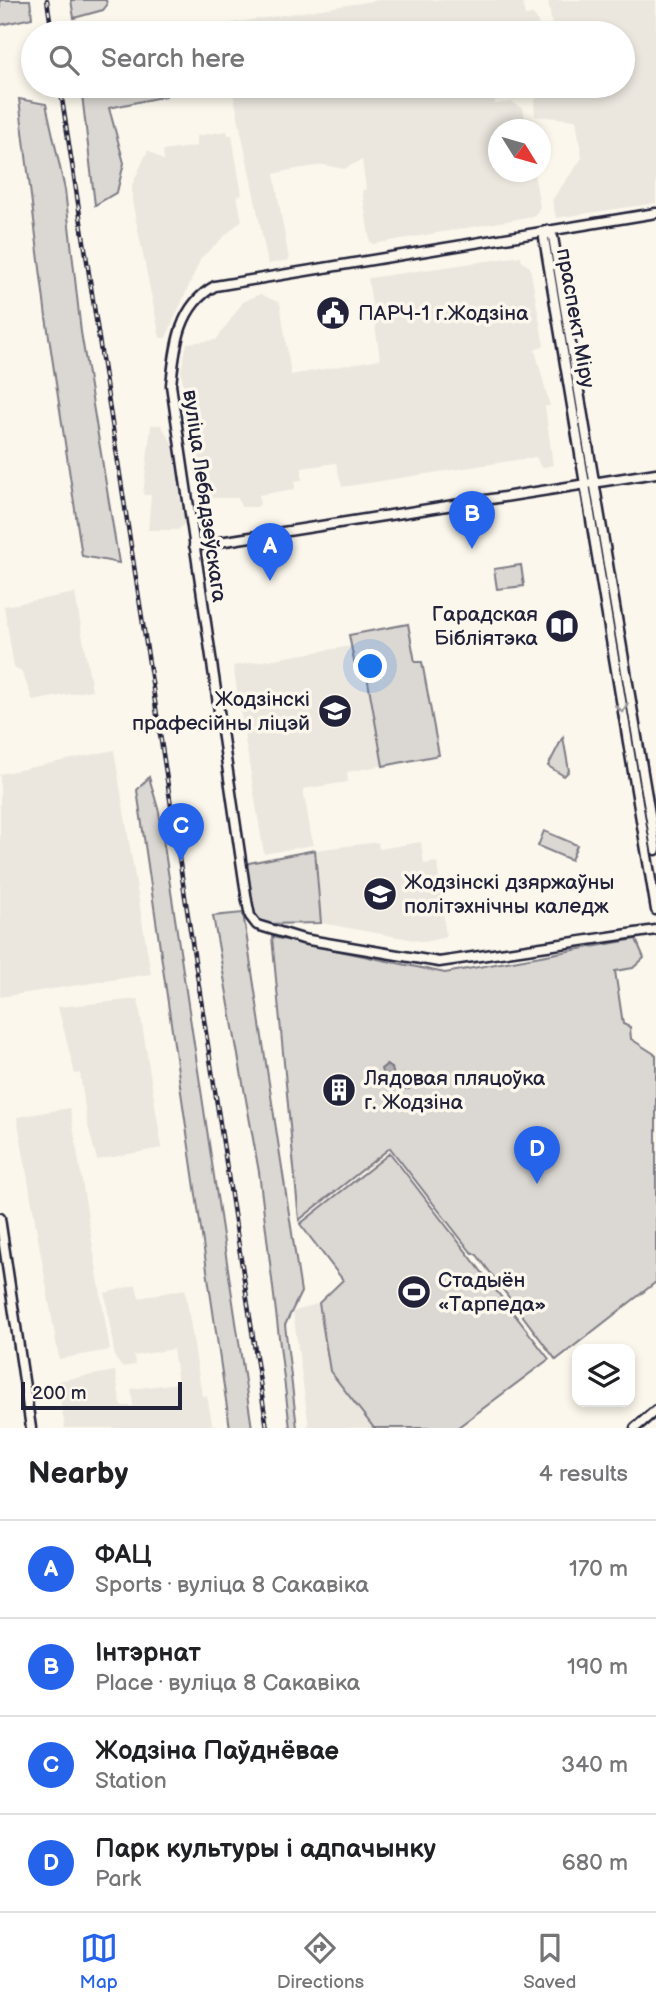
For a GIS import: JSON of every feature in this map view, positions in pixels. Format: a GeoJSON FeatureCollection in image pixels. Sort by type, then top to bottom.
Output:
{"type":"FeatureCollection","features":[{"type":"Feature","properties":{"kind":"main road","name":"вуліца Лебядзеўскага"},"geometry":{"type":"LineString","coordinates":[[656,213],[225,284],[201,296],[188,313],[177,335],[171,385],[250,916],[257,925],[303,939],[439,962],[656,930]]}},
{"type":"Feature","properties":{"kind":"main road","name":"праспект Міру"},"geometry":{"type":"LineString","coordinates":[[547,230],[544,238],[569,351],[634,751],[656,910]]}},
{"type":"Feature","properties":{"kind":"main road"},"geometry":{"type":"LineString","coordinates":[[194,546],[656,473]]}},
{"type":"Feature","properties":{"kind":"main road","name":"праспект Міру"},"geometry":{"type":"LineString","coordinates":[[634,751],[656,850]]}},
{"type":"Feature","properties":{"kind":"main road"},"geometry":{"type":"LineString","coordinates":[[0,1218],[31,1428]]}},
{"type":"Feature","properties":{"kind":"main road"},"geometry":{"type":"LineString","coordinates":[[635,1428],[656,1410]]}},
{"type":"Feature","properties":{"kind":"shaded area"},"geometry":{"type":"Polygon","coordinates":[[[0,0],[30,0],[32,18],[0,25],[0,0]]]}},
{"type":"Feature","properties":{"kind":"shaded area"},"geometry":{"type":"Polygon","coordinates":[[[71,0],[106,0],[107,5],[103,10],[74,18],[71,0]]]}},
{"type":"Feature","properties":{"kind":"shaded area"},"geometry":{"type":"Polygon","coordinates":[[[379,0],[546,0],[523,4],[525,16],[532,15],[538,21],[244,21],[379,0]]]}},
{"type":"Feature","properties":{"kind":"shaded area"},"geometry":{"type":"Polygon","coordinates":[[[548,0],[656,0],[656,203],[556,218],[552,200],[582,158],[576,120],[535,116],[534,101],[537,98],[635,98],[635,21],[551,21],[548,0]]]}},
{"type":"Feature","properties":{"kind":"shaded area"},"geometry":{"type":"Polygon","coordinates":[[[82,98],[156,98],[109,108],[124,163],[117,192],[95,205],[82,98]]]}},
{"type":"Feature","properties":{"kind":"shaded area"},"geometry":{"type":"Polygon","coordinates":[[[234,98],[494,98],[495,104],[512,102],[523,109],[525,119],[488,119],[488,182],[536,182],[540,207],[535,216],[373,244],[370,242],[362,191],[366,189],[362,160],[344,169],[324,165],[290,170],[274,174],[289,260],[268,264],[234,98]]]}},
{"type":"Feature","properties":{"kind":"shaded area"},"geometry":{"type":"Polygon","coordinates":[[[19,99],[46,104],[65,190],[81,332],[119,563],[82,556],[46,317],[19,99]]]}},
{"type":"Feature","properties":{"kind":"shaded area"},"geometry":{"type":"Polygon","coordinates":[[[227,131],[228,135],[232,135],[242,195],[237,196],[242,220],[201,258],[166,338],[160,338],[132,201],[132,185],[148,150],[164,161],[163,151],[197,146],[196,136],[227,131]]]}},
{"type":"Feature","properties":{"kind":"shaded area"},"geometry":{"type":"Polygon","coordinates":[[[521,256],[522,262],[530,267],[544,346],[535,350],[550,406],[545,406],[553,465],[541,468],[536,457],[342,487],[336,463],[302,468],[302,480],[295,481],[295,489],[259,495],[260,505],[256,507],[241,507],[238,498],[202,498],[181,371],[187,343],[216,340],[243,302],[260,294],[280,303],[291,375],[380,359],[368,278],[521,256]]]}},
{"type":"Feature","properties":{"kind":"shaded area"},"geometry":{"type":"Polygon","coordinates":[[[151,425],[161,425],[174,446],[185,523],[178,530],[148,530],[151,495],[143,495],[151,425]]]}},
{"type":"Feature","properties":{"kind":"shaded area"},"geometry":{"type":"Polygon","coordinates":[[[521,565],[524,586],[497,589],[494,569],[521,565]]]}},
{"type":"Feature","properties":{"kind":"shaded area"},"geometry":{"type":"Polygon","coordinates":[[[75,593],[92,690],[33,701],[22,672],[14,667],[4,606],[75,593]]]}},
{"type":"Feature","properties":{"kind":"shaded area","name":"Жодзінскі прафесійны ліцэй"},"geometry":{"type":"Polygon","coordinates":[[[408,624],[415,662],[422,662],[439,755],[347,772],[348,782],[303,789],[313,845],[264,854],[233,666],[351,646],[349,635],[408,624]]]}},
{"type":"Feature","properties":{"kind":"shaded area"},"geometry":{"type":"Polygon","coordinates":[[[408,624],[415,662],[422,662],[439,755],[383,766],[366,670],[356,671],[349,635],[408,624]]]}},
{"type":"Feature","properties":{"kind":"shaded area"},"geometry":{"type":"Polygon","coordinates":[[[563,737],[569,771],[564,776],[548,766],[563,737]]]}},
{"type":"Feature","properties":{"kind":"shaded area"},"geometry":{"type":"Polygon","coordinates":[[[114,750],[151,974],[0,997],[0,774],[114,750]]]}},
{"type":"Feature","properties":{"kind":"shaded area"},"geometry":{"type":"Polygon","coordinates":[[[149,777],[159,812],[252,1428],[230,1428],[137,790],[149,777]]]}},
{"type":"Feature","properties":{"kind":"shaded area"},"geometry":{"type":"Polygon","coordinates":[[[544,831],[577,845],[571,860],[538,846],[544,831]]]}},
{"type":"Feature","properties":{"kind":"shaded area","name":"Жодзінскі дзяржаўны політэхнічны каледж"},"geometry":{"type":"Polygon","coordinates":[[[378,842],[379,849],[421,842],[424,864],[437,862],[446,937],[425,942],[321,923],[315,850],[378,842]]]}},
{"type":"Feature","properties":{"kind":"shaded area"},"geometry":{"type":"Polygon","coordinates":[[[315,850],[321,923],[263,924],[252,913],[245,868],[249,863],[315,850]]]}},
{"type":"Feature","properties":{"kind":"shaded area"},"geometry":{"type":"Polygon","coordinates":[[[243,913],[301,1292],[285,1325],[297,1428],[290,1428],[259,1172],[213,916],[243,913]]]}},
{"type":"Feature","properties":{"kind":"shaded area"},"geometry":{"type":"Polygon","coordinates":[[[272,937],[445,973],[636,939],[644,958],[633,968],[615,971],[623,1024],[630,1027],[631,1039],[656,1055],[656,1282],[577,1344],[572,1344],[572,1348],[556,1360],[477,1255],[471,1252],[390,1148],[299,1220],[272,937]]]}},
{"type":"Feature","properties":{"kind":"shaded area"},"geometry":{"type":"Polygon","coordinates":[[[138,999],[162,1148],[97,1160],[87,1122],[80,1073],[75,1074],[58,1007],[138,999]]]}},
{"type":"Feature","properties":{"kind":"shaded area"},"geometry":{"type":"Polygon","coordinates":[[[386,1065],[392,1068],[395,1081],[412,1082],[409,1089],[400,1089],[398,1084],[386,1083],[381,1069],[386,1065]]]}},
{"type":"Feature","properties":{"kind":"shaded area"},"geometry":{"type":"Polygon","coordinates":[[[70,1108],[110,1350],[59,1359],[17,1117],[70,1108]]]}},
{"type":"Feature","properties":{"kind":"shaded area","name":"Стадыён «Тарпеда»"},"geometry":{"type":"Polygon","coordinates":[[[390,1153],[549,1359],[457,1428],[374,1428],[330,1371],[319,1303],[343,1280],[300,1224],[390,1153]]]}},
{"type":"Feature","properties":{"kind":"shaded area"},"geometry":{"type":"Polygon","coordinates":[[[136,1285],[139,1298],[185,1289],[202,1396],[207,1396],[213,1428],[65,1428],[57,1381],[115,1371],[121,1406],[133,1406],[131,1389],[178,1383],[173,1349],[134,1356],[135,1365],[122,1367],[115,1358],[105,1293],[136,1285]]]}},
{"type":"Feature","properties":{"kind":"shaded area"},"geometry":{"type":"Polygon","coordinates":[[[319,1303],[330,1371],[374,1428],[309,1428],[293,1312],[319,1303]]]}},
{"type":"Feature","properties":{"kind":"railway"},"geometry":{"type":"LineString","coordinates":[[47,0],[50,21]]}},
{"type":"Feature","properties":{"kind":"railway"},"geometry":{"type":"LineString","coordinates":[[62,98],[267,1428]]}},
{"type":"Feature","properties":{"kind":"place","name":"ПАРЧ-1 г.Жодзіна"},"geometry":{"type":"Point","coordinates":[333,313]}},
{"type":"Feature","properties":{"kind":"place","name":"Інтэрнат"},"geometry":{"type":"Point","coordinates":[472,549]}},
{"type":"Feature","properties":{"kind":"place","name":"ФАЦ"},"geometry":{"type":"Point","coordinates":[270,581]}},
{"type":"Feature","properties":{"kind":"place","name":"Гарадская Бібліятэка"},"geometry":{"type":"Point","coordinates":[562,626]}},
{"type":"Feature","properties":{"kind":"place","name":"Жодзінскі прафесійны ліцэй"},"geometry":{"type":"Point","coordinates":[335,711]}},
{"type":"Feature","properties":{"kind":"place","name":"Жодзіна Паўднёвае"},"geometry":{"type":"Point","coordinates":[181,861]}},
{"type":"Feature","properties":{"kind":"place","name":"Жодзінскі дзяржаўны політэхнічны каледж"},"geometry":{"type":"Point","coordinates":[380,894]}},
{"type":"Feature","properties":{"kind":"place","name":"Лядовая пляцоўка г. Жодзіна"},"geometry":{"type":"Point","coordinates":[339,1090]}},
{"type":"Feature","properties":{"kind":"place","name":"Парк культуры і адпачынку"},"geometry":{"type":"Point","coordinates":[537,1184]}},
{"type":"Feature","properties":{"kind":"place","name":"Стадыён «Тарпеда»"},"geometry":{"type":"Point","coordinates":[414,1292]}}]}
